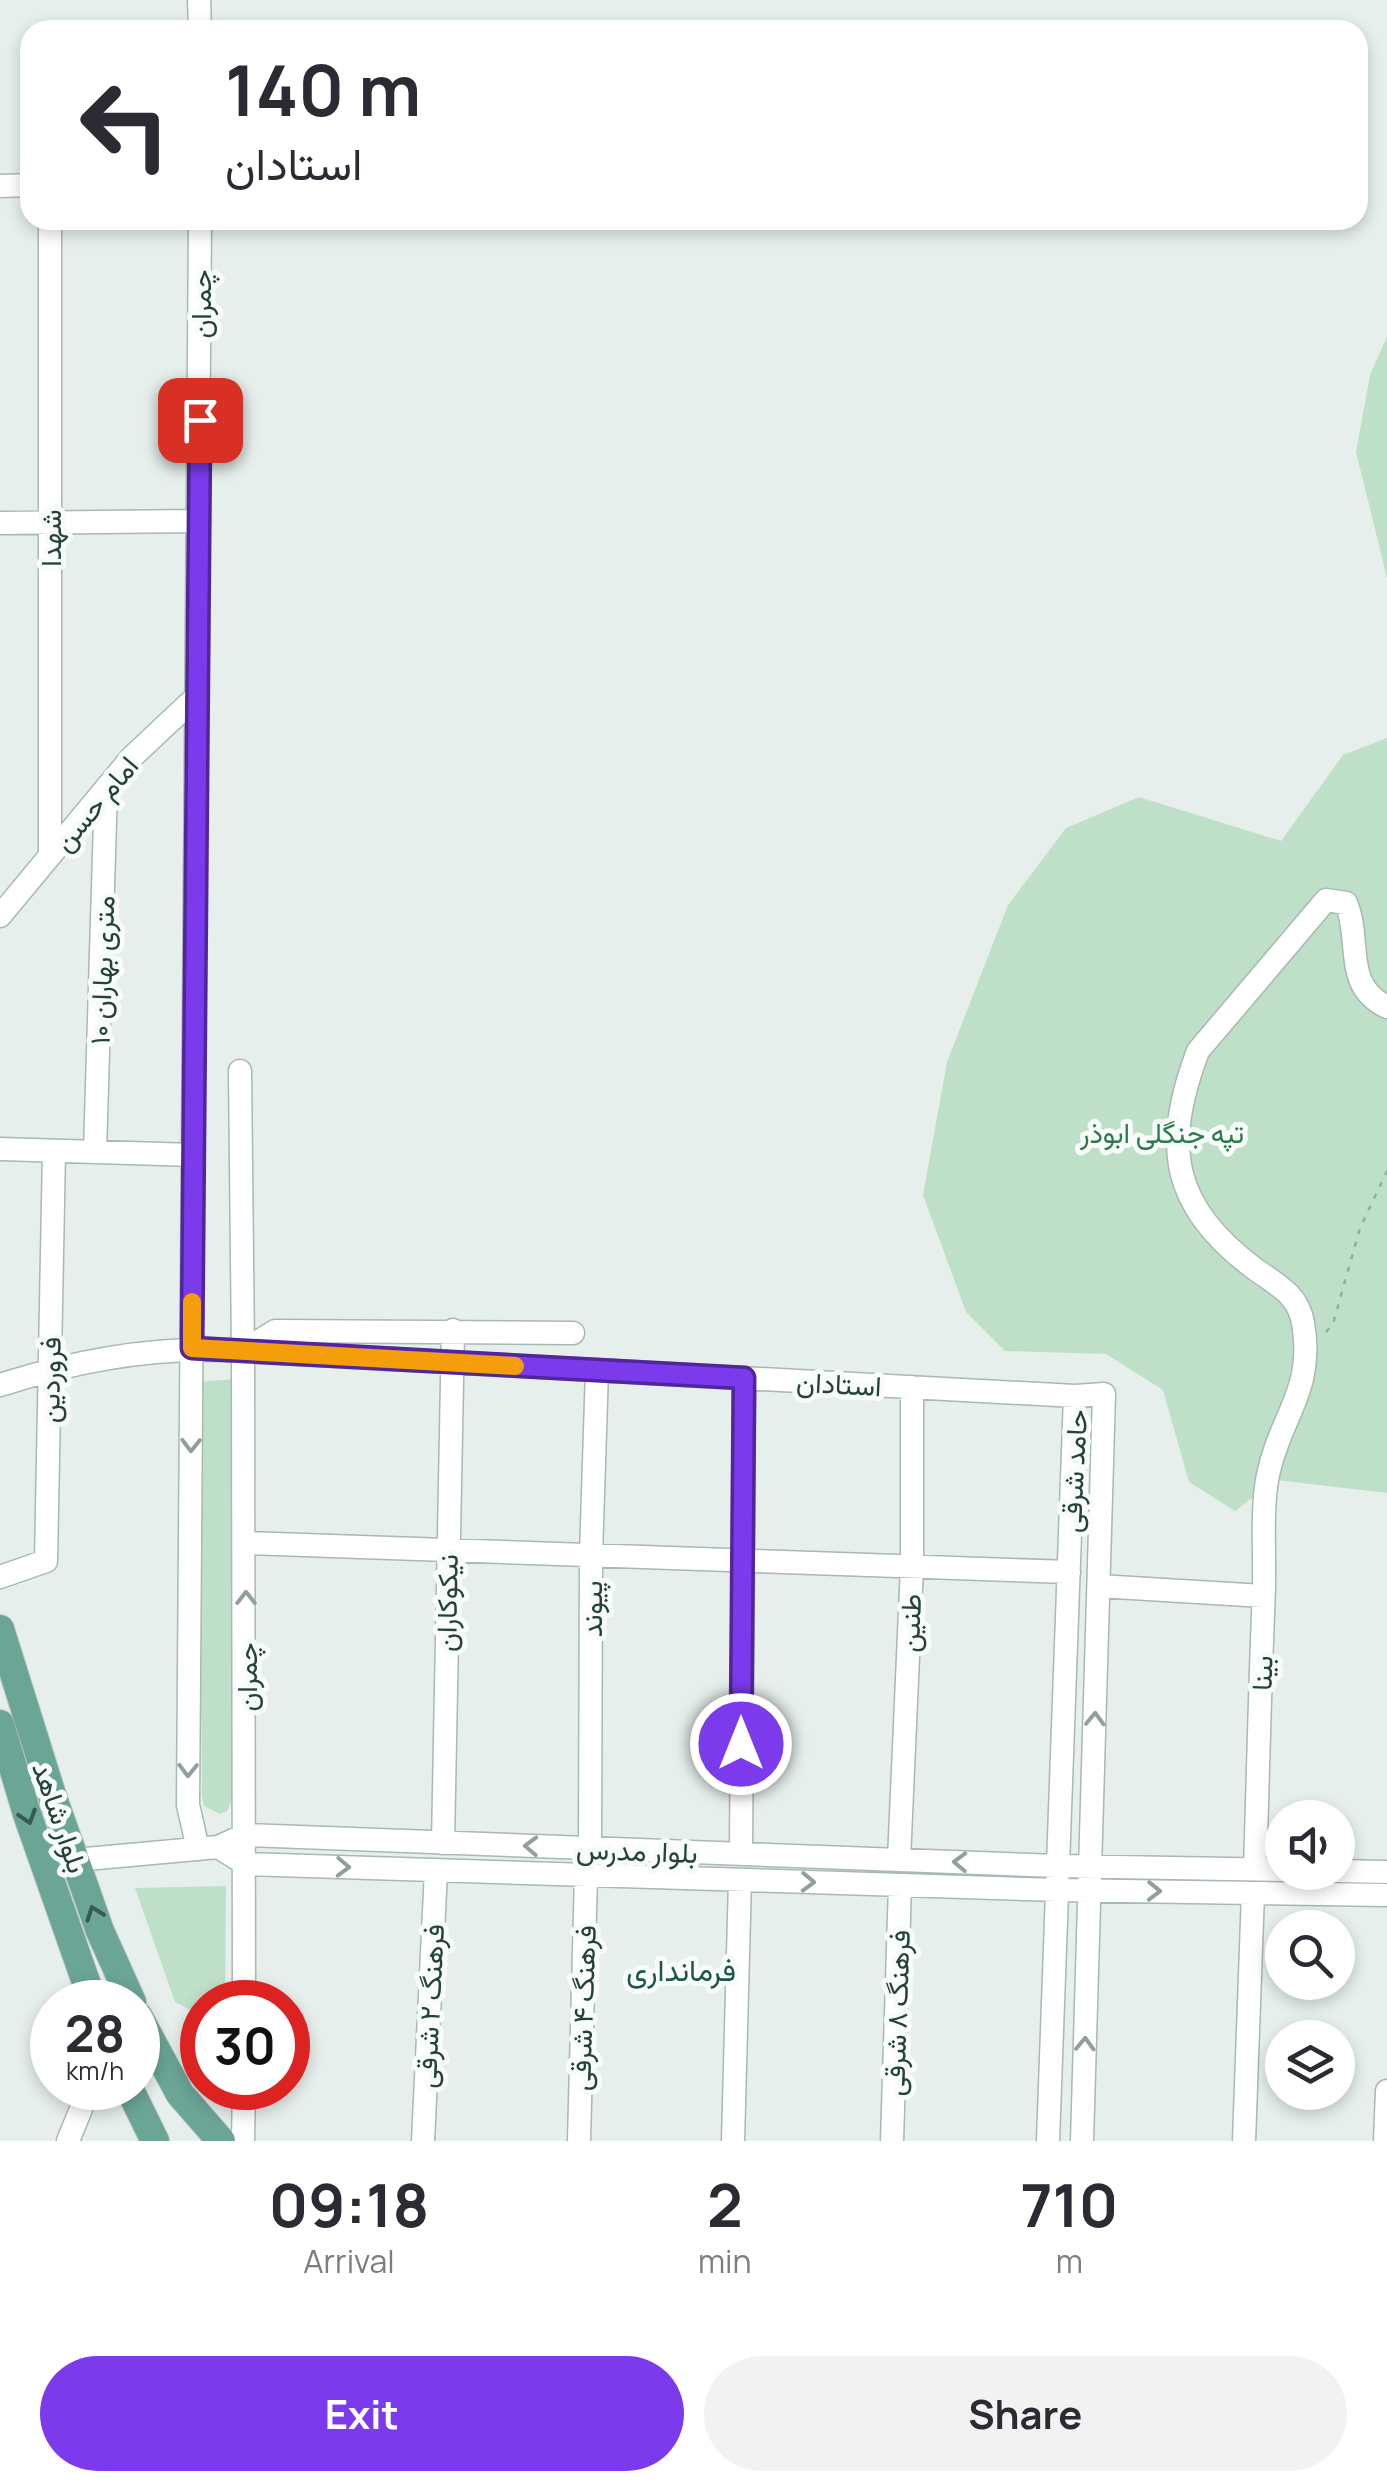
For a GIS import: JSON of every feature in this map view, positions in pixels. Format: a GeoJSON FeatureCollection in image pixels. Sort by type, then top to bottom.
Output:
{"type":"FeatureCollection","features":[{"type":"Feature","properties":{"kind":"main road","name":"بلوار شاهد"},"geometry":{"type":"LineString","coordinates":[[0,1629],[75,1860],[123,1980]]}},
{"type":"Feature","properties":{"kind":"main road","name":"بلوار شاهد"},"geometry":{"type":"LineString","coordinates":[[0,1724],[85,1980]]}},
{"type":"Feature","properties":{"kind":"main road"},"geometry":{"type":"LineString","coordinates":[[160,2057],[180,2094],[221,2141]]}},
{"type":"Feature","properties":{"kind":"main road"},"geometry":{"type":"LineString","coordinates":[[140,2110],[155,2141]]}},
{"type":"Feature","properties":{"kind":"street","name":"شهدا"},"geometry":{"type":"LineString","coordinates":[[50,230],[50,856]]}},
{"type":"Feature","properties":{"kind":"street","name":"چمران"},"geometry":{"type":"LineString","coordinates":[[200,230],[188,1805],[208,1848]]}},
{"type":"Feature","properties":{"kind":"street"},"geometry":{"type":"LineString","coordinates":[[0,522],[198,521]]}},
{"type":"Feature","properties":{"kind":"street","name":"امام حسن"},"geometry":{"type":"LineString","coordinates":[[0,916],[132,757],[197,696]]}},
{"type":"Feature","properties":{"kind":"street","name":"۱۰ متری بهاران"},"geometry":{"type":"LineString","coordinates":[[95,1152],[106,788]]}},
{"type":"Feature","properties":{"kind":"street"},"geometry":{"type":"LineString","coordinates":[[1306,1356],[1302,1318],[1290,1292],[1227,1248],[1203,1219],[1186,1188],[1176,1156],[1186,1081],[1198,1051],[1326,900],[1346,903],[1351,914],[1353,958],[1360,982],[1376,1001],[1387,1007]]}},
{"type":"Feature","properties":{"kind":"street","name":"چمران"},"geometry":{"type":"LineString","coordinates":[[240,1071],[246,1543],[244,1980]]}},
{"type":"Feature","properties":{"kind":"street"},"geometry":{"type":"LineString","coordinates":[[0,1149],[193,1154]]}},
{"type":"Feature","properties":{"kind":"street","name":"فروردین"},"geometry":{"type":"LineString","coordinates":[[0,1577],[46,1560],[54,1151]]}},
{"type":"Feature","properties":{"kind":"street","name":"نیکوکاران"},"geometry":{"type":"LineString","coordinates":[[443,1843],[453,1330]]}},
{"type":"Feature","properties":{"kind":"street"},"geometry":{"type":"LineString","coordinates":[[0,1385],[49,1369],[192,1348],[243,1352],[275,1332],[573,1333]]}},
{"type":"Feature","properties":{"kind":"street","name":"استادان"},"geometry":{"type":"LineString","coordinates":[[243,1352],[1075,1396]]}},
{"type":"Feature","properties":{"kind":"street","name":"بینا"},"geometry":{"type":"LineString","coordinates":[[1244,2141],[1268,1476],[1304,1381],[1306,1356]]}},
{"type":"Feature","properties":{"kind":"street","name":"پیوند"},"geometry":{"type":"LineString","coordinates":[[590,1848],[597,1370]]}},
{"type":"Feature","properties":{"kind":"street"},"geometry":{"type":"LineString","coordinates":[[741,1854],[744,1378]]}},
{"type":"Feature","properties":{"kind":"street","name":"طنین"},"geometry":{"type":"LineString","coordinates":[[899,1860],[912,1566],[912,1387]]}},
{"type":"Feature","properties":{"kind":"street","name":"حامد شرقی"},"geometry":{"type":"LineString","coordinates":[[1048,2141],[1075,1396],[1104,1394],[1082,2141]]}},
{"type":"Feature","properties":{"kind":"street"},"geometry":{"type":"LineString","coordinates":[[246,1543],[1069,1572]]}},
{"type":"Feature","properties":{"kind":"street"},"geometry":{"type":"LineString","coordinates":[[1098,1586],[1263,1596]]}},
{"type":"Feature","properties":{"kind":"street","name":"بلوار مدرس"},"geometry":{"type":"LineString","coordinates":[[75,1860],[208,1848],[246,1835],[1058,1866],[1090,1878]]}},
{"type":"Feature","properties":{"kind":"street"},"geometry":{"type":"LineString","coordinates":[[208,1848],[246,1864]]}},
{"type":"Feature","properties":{"kind":"street","name":"بلوار مدرس"},"geometry":{"type":"LineString","coordinates":[[246,1864],[1057,1890],[1090,1878]]}},
{"type":"Feature","properties":{"kind":"street","name":"فرهنگ ۲ شرقی"},"geometry":{"type":"LineString","coordinates":[[423,2141],[436,1870]]}},
{"type":"Feature","properties":{"kind":"street"},"geometry":{"type":"LineString","coordinates":[[1355,1871],[1387,1872]]}},
{"type":"Feature","properties":{"kind":"street","name":"فرهنگ ۴ شرقی"},"geometry":{"type":"LineString","coordinates":[[579,2141],[586,1875]]}},
{"type":"Feature","properties":{"kind":"street"},"geometry":{"type":"LineString","coordinates":[[1254,1881],[1265,1877]]}},
{"type":"Feature","properties":{"kind":"street"},"geometry":{"type":"LineString","coordinates":[[1090,1878],[1254,1881],[1387,1895]]}},
{"type":"Feature","properties":{"kind":"street"},"geometry":{"type":"LineString","coordinates":[[733,2141],[740,1880]]}},
{"type":"Feature","properties":{"kind":"street","name":"فرهنگ ۸ شرقی"},"geometry":{"type":"LineString","coordinates":[[892,2141],[900,1885]]}},
{"type":"Feature","properties":{"kind":"street"},"geometry":{"type":"LineString","coordinates":[[1385,2141],[1387,2091]]}},
{"type":"Feature","properties":{"kind":"street"},"geometry":{"type":"LineString","coordinates":[[68,2141],[81,2110]]}},
{"type":"Feature","properties":{"kind":"street"},"geometry":{"type":"LineString","coordinates":[[243,2141],[244,2110]]}},
{"type":"Feature","properties":{"kind":"path"},"geometry":{"type":"LineString","coordinates":[[1306,1356],[1332,1324],[1360,1228],[1387,1171]]}},
{"type":"Feature","properties":{"kind":"green space"},"geometry":{"type":"Polygon","coordinates":[[[1387,337],[1387,578],[1356,452],[1370,375],[1387,337]]]}},
{"type":"Feature","properties":{"kind":"green space","name":"تپه جنگلی ابوذر"},"geometry":{"type":"Polygon","coordinates":[[[1387,738],[1387,1493],[1276,1480],[1235,1511],[1189,1482],[1163,1390],[1106,1354],[1005,1351],[966,1312],[923,1195],[947,1062],[1008,905],[1066,828],[1139,797],[1281,841],[1343,755],[1387,738]]]}},
{"type":"Feature","properties":{"kind":"green space"},"geometry":{"type":"Polygon","coordinates":[[[236,1379],[234,1795],[227,1811],[220,1814],[204,1806],[202,1796],[198,1382],[236,1379]]]}},
{"type":"Feature","properties":{"kind":"green space"},"geometry":{"type":"Polygon","coordinates":[[[226,1886],[225,1980],[180,1980],[180,2004],[175,2002],[135,1888],[226,1886]]]}},
{"type":"Feature","properties":{"kind":"slow traffic"},"geometry":{"type":"LineString","coordinates":[[192,1302],[192,1348],[515,1366]]}},
{"type":"Feature","properties":{"kind":"district","name":"فرمانداری"},"geometry":{"type":"Point","coordinates":[681,1969]}},
{"type":"Feature","properties":{"kind":"route"},"geometry":{"type":"LineString","coordinates":[[200,420],[192,1348],[744,1378],[741,1744]]}}]}
